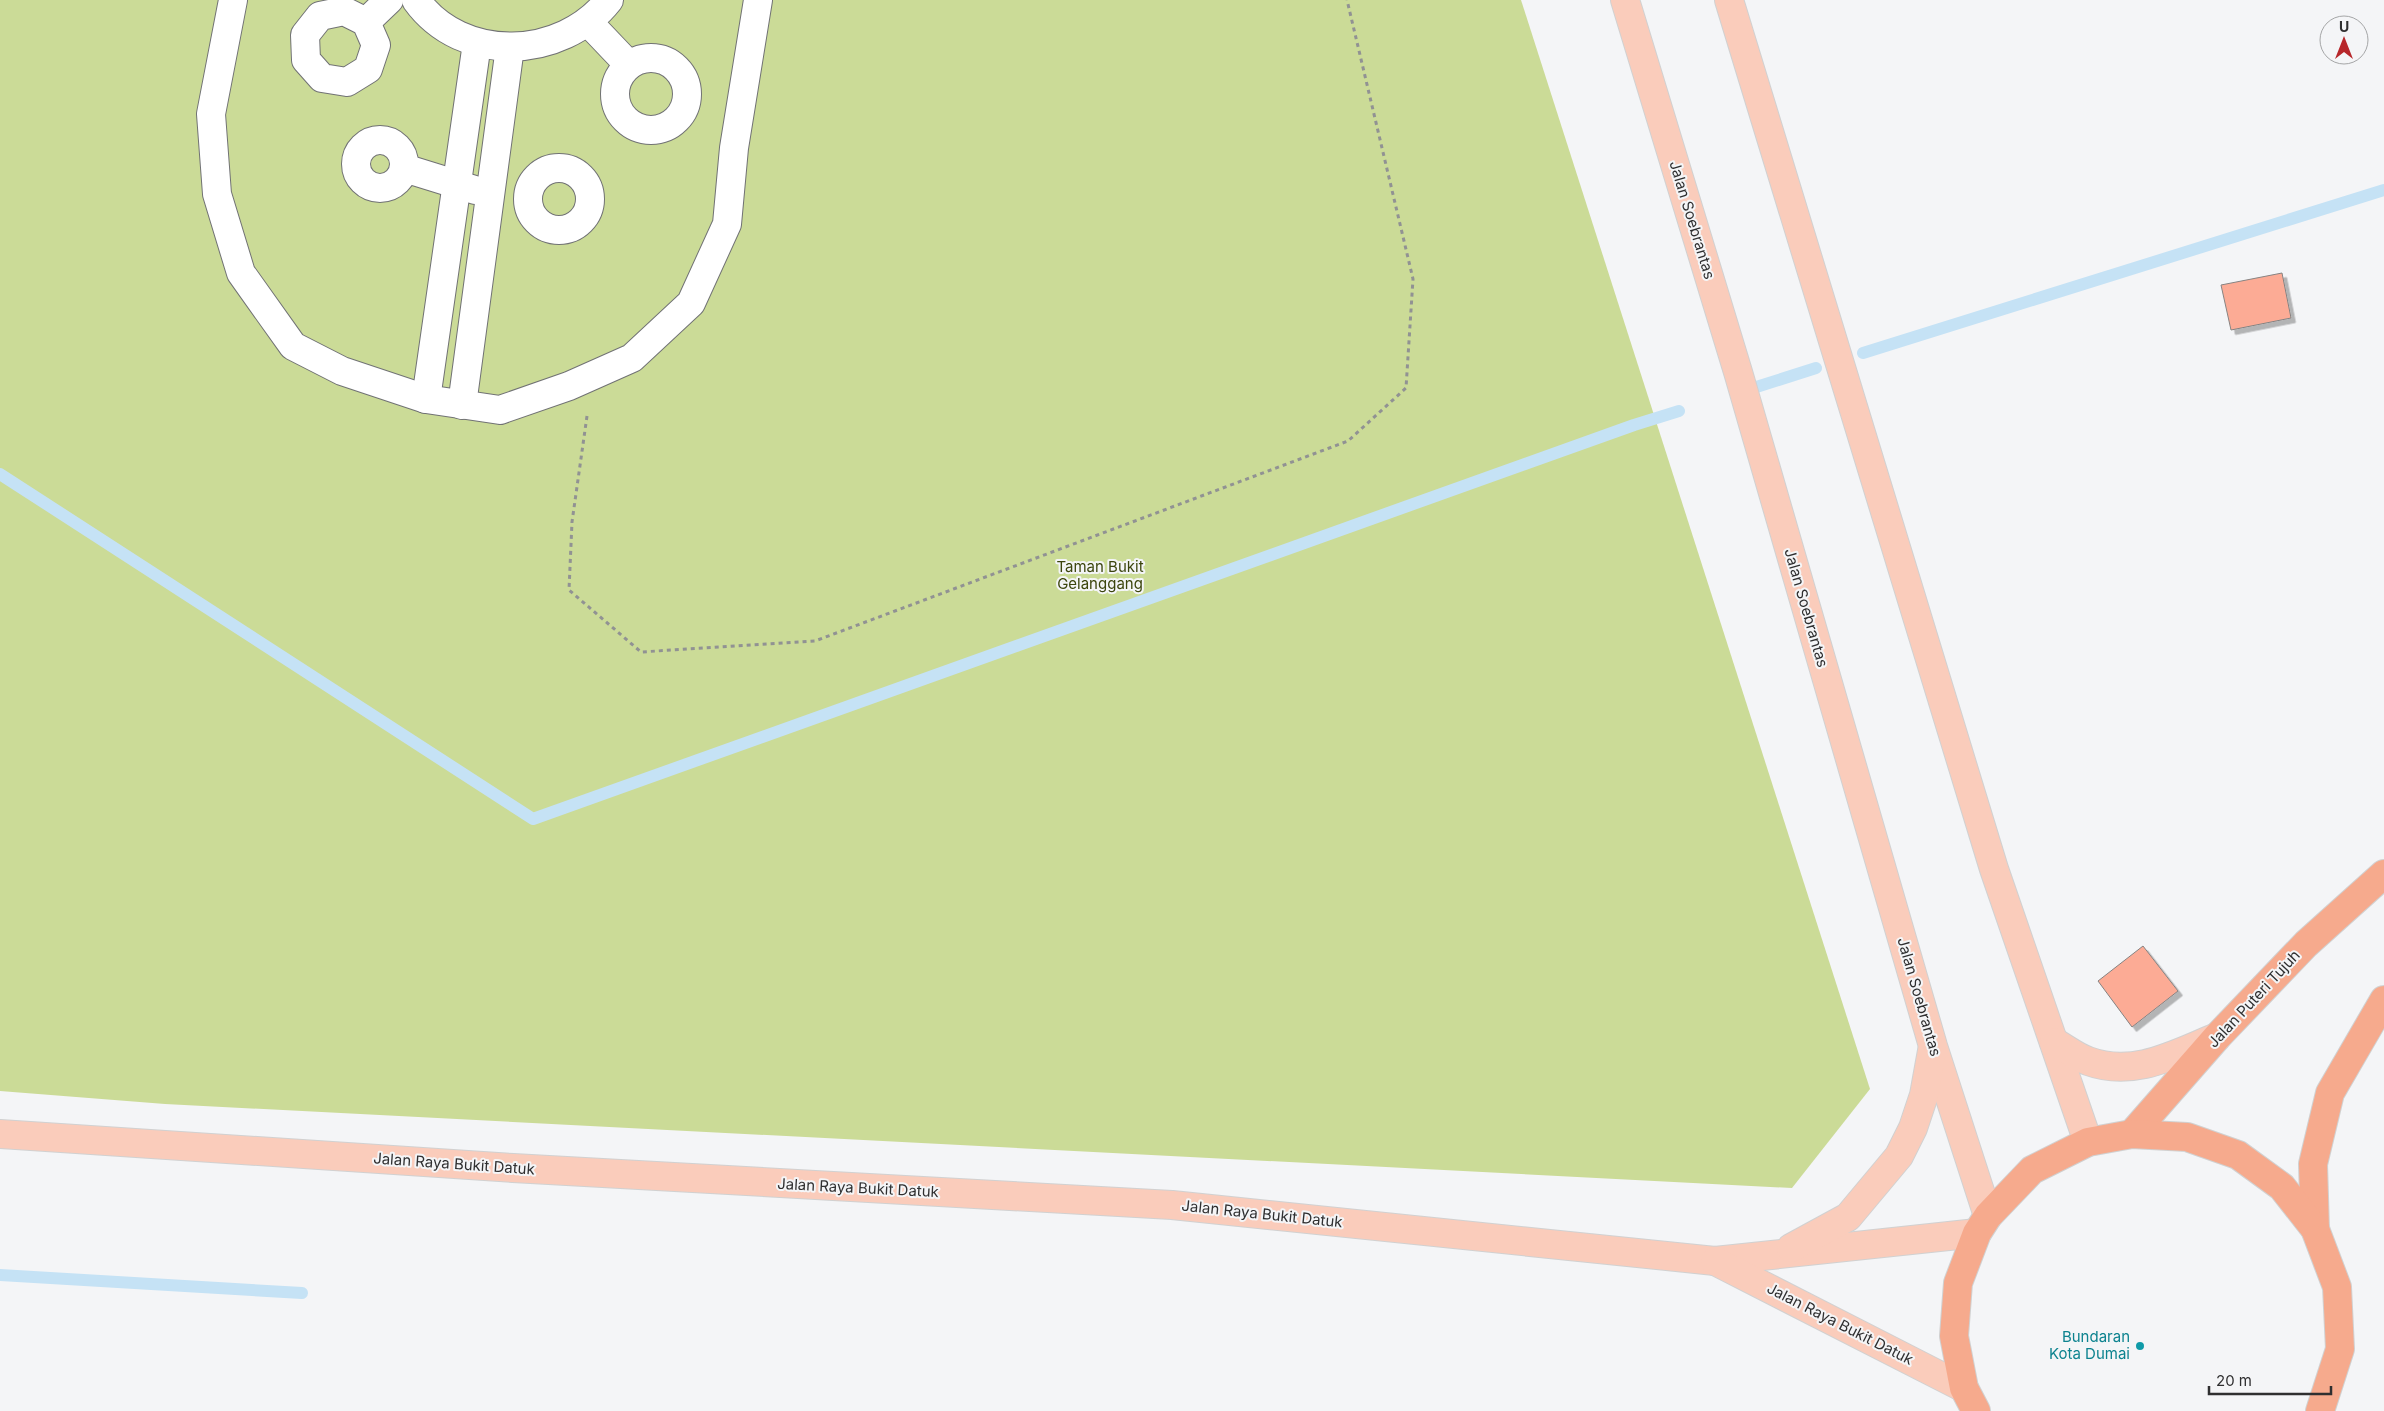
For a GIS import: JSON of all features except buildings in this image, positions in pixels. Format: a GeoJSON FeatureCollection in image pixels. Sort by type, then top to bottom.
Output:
{"type":"FeatureCollection","features":[{"type":"Feature","properties":{"kind":"highway","name":"Jalan Puteri Tujuh"},"geometry":{"type":"LineString","coordinates":[[2132,1134],[2217,1037],[2306,944],[2384,874]]}},
{"type":"Feature","properties":{"kind":"highway"},"geometry":{"type":"LineString","coordinates":[[2315,1230],[2313,1164],[2330,1094],[2384,1000]]}},
{"type":"Feature","properties":{"kind":"highway"},"geometry":{"type":"LineString","coordinates":[[1970,1400],[1954,1336],[1957,1291],[1958,1282],[1983,1224],[2032,1170],[2088,1142],[2132,1134],[2186,1137],[2238,1155],[2282,1187],[2315,1230],[2337,1287],[2340,1348],[2320,1411]]}},
{"type":"Feature","properties":{"kind":"main road","name":"Jalan Soebrantas"},"geometry":{"type":"LineString","coordinates":[[1625,0],[1738,372],[1983,1224]]}},
{"type":"Feature","properties":{"kind":"main road"},"geometry":{"type":"LineString","coordinates":[[1728,0],[1994,869],[2088,1142]]}},
{"type":"Feature","properties":{"kind":"main road"},"geometry":{"type":"LineString","coordinates":[[2054,1042],[2087,1061],[2110,1066],[2140,1066],[2172,1057],[2217,1037]]}},
{"type":"Feature","properties":{"kind":"main road"},"geometry":{"type":"LineString","coordinates":[[1781,1253],[1848,1217],[1899,1156],[1913,1128],[1924,1095],[1933,1046]]}},
{"type":"Feature","properties":{"kind":"main road","name":"Jalan Raya Bukit Datuk"},"geometry":{"type":"LineString","coordinates":[[0,1134],[522,1169],[1172,1205],[1715,1261],[1983,1224]]}},
{"type":"Feature","properties":{"kind":"main road","name":"Jalan Raya Bukit Datuk"},"geometry":{"type":"LineString","coordinates":[[1715,1261],[1970,1400]]}},
{"type":"Feature","properties":{"kind":"lane"},"geometry":{"type":"LineString","coordinates":[[233,0],[212,114],[217,194],[241,273],[293,346],[342,371],[426,399],[500,410],[593,376],[632,358],[690,302],[727,224],[734,148],[758,0]]}},
{"type":"Feature","properties":{"kind":"lane"},"geometry":{"type":"LineString","coordinates":[[366,22],[389,0]]}},
{"type":"Feature","properties":{"kind":"lane"},"geometry":{"type":"LineString","coordinates":[[416,0],[422,9],[446,28],[477,43],[510,47],[533,46],[562,37],[588,22],[609,0]]}},
{"type":"Feature","properties":{"kind":"lane"},"geometry":{"type":"LineString","coordinates":[[588,22],[629,64]]}},
{"type":"Feature","properties":{"kind":"lane"},"geometry":{"type":"LineString","coordinates":[[426,399],[477,43]]}},
{"type":"Feature","properties":{"kind":"lane"},"geometry":{"type":"LineString","coordinates":[[462,405],[510,47]]}},
{"type":"Feature","properties":{"kind":"lane"},"geometry":{"type":"LineString","coordinates":[[404,168],[456,186],[491,193],[529,195]]}},
{"type":"Feature","properties":{"kind":"path"},"geometry":{"type":"LineString","coordinates":[[593,376],[572,522],[569,590],[641,652],[815,640],[1348,441],[1406,388],[1413,279],[1347,0]]}},
{"type":"Feature","properties":{"kind":"green space","name":"Taman Bukit Gelanggang"},"geometry":{"type":"Polygon","coordinates":[[[0,0],[1521,0],[1870,1089],[1792,1188],[165,1104],[0,1091],[0,0]]]}},
{"type":"Feature","properties":{"kind":"waterway"},"geometry":{"type":"LineString","coordinates":[[1863,353],[2384,190]]}},
{"type":"Feature","properties":{"kind":"waterway"},"geometry":{"type":"LineString","coordinates":[[1750,389],[1816,368]]}},
{"type":"Feature","properties":{"kind":"waterway"},"geometry":{"type":"LineString","coordinates":[[0,474],[533,819],[1634,425],[1679,411]]}},
{"type":"Feature","properties":{"kind":"waterway"},"geometry":{"type":"LineString","coordinates":[[0,1275],[302,1293]]}},
{"type":"Feature","properties":{"kind":"place","name":"Bundaran Kota Dumai"},"geometry":{"type":"Point","coordinates":[2140,1346]}}]}
